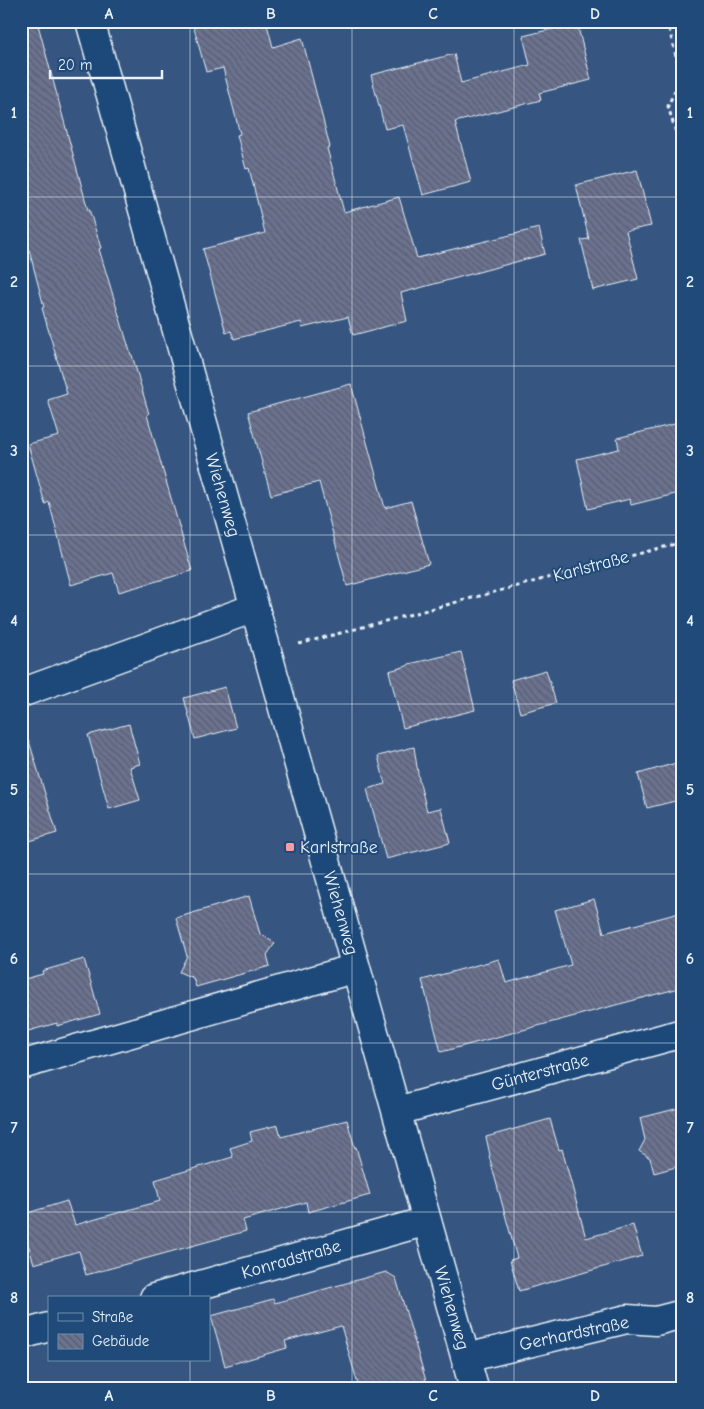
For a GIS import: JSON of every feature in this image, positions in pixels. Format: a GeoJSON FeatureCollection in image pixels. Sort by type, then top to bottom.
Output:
{"type":"FeatureCollection","features":[{"type":"Feature","properties":{"kind":"street","name":"Wiehenweg"},"geometry":{"type":"LineString","coordinates":[[90,21],[474,1388]]}},
{"type":"Feature","properties":{"kind":"street"},"geometry":{"type":"LineString","coordinates":[[21,693],[254,608]]}},
{"type":"Feature","properties":{"kind":"street","name":"Wiehenweg"},"geometry":{"type":"LineString","coordinates":[[21,1065],[356,968]]}},
{"type":"Feature","properties":{"kind":"street","name":"Günterstraße"},"geometry":{"type":"LineString","coordinates":[[397,1111],[683,1033]]}},
{"type":"Feature","properties":{"kind":"street","name":"Konradstraße"},"geometry":{"type":"LineString","coordinates":[[161,1296],[427,1221]]}},
{"type":"Feature","properties":{"kind":"street","name":"Gerhardstraße"},"geometry":{"type":"LineString","coordinates":[[466,1358],[627,1319],[656,1321],[683,1314]]}},
{"type":"Feature","properties":{"kind":"street"},"geometry":{"type":"LineString","coordinates":[[21,1335],[48,1328]]}},
{"type":"Feature","properties":{"kind":"path"},"geometry":{"type":"LineString","coordinates":[[667,21],[681,76],[668,106],[683,156]]}},
{"type":"Feature","properties":{"kind":"path","name":"Karlstraße"},"geometry":{"type":"LineString","coordinates":[[268,652],[683,542]]}},
{"type":"Feature","properties":{"kind":"building"},"geometry":{"type":"Polygon","coordinates":[[[21,21],[37,21],[88,210],[101,248],[99,249],[149,414],[147,415],[192,571],[119,592],[113,573],[71,585],[49,502],[45,504],[28,444],[59,436],[48,400],[67,394],[42,308],[44,307],[29,250],[21,252],[21,21]]]}},
{"type":"Feature","properties":{"kind":"building"},"geometry":{"type":"Polygon","coordinates":[[[192,21],[266,21],[273,47],[302,38],[330,147],[327,148],[344,212],[399,197],[417,258],[539,228],[545,254],[401,293],[407,321],[353,335],[348,317],[302,328],[301,322],[234,339],[231,331],[226,333],[203,249],[265,233],[249,168],[246,169],[237,135],[240,134],[223,68],[206,72],[192,21]]]}},
{"type":"Feature","properties":{"kind":"building"},"geometry":{"type":"Polygon","coordinates":[[[577,23],[591,80],[539,93],[541,100],[455,122],[471,182],[423,195],[403,125],[385,129],[371,75],[454,54],[461,83],[530,65],[523,36],[577,23]]]}},
{"type":"Feature","properties":{"kind":"building"},"geometry":{"type":"Polygon","coordinates":[[[637,170],[651,226],[626,231],[638,279],[593,290],[581,240],[589,239],[576,185],[637,170]]]}},
{"type":"Feature","properties":{"kind":"building"},"geometry":{"type":"Polygon","coordinates":[[[351,384],[385,508],[411,501],[429,564],[347,586],[319,482],[271,495],[248,412],[351,384]]]}},
{"type":"Feature","properties":{"kind":"building"},"geometry":{"type":"Polygon","coordinates":[[[683,422],[683,492],[631,505],[630,499],[588,509],[577,459],[619,449],[617,438],[683,422]]]}},
{"type":"Feature","properties":{"kind":"building"},"geometry":{"type":"Polygon","coordinates":[[[461,652],[475,710],[403,728],[389,671],[409,664],[461,652]]]}},
{"type":"Feature","properties":{"kind":"building"},"geometry":{"type":"Polygon","coordinates":[[[546,670],[556,703],[520,713],[511,680],[546,670]]]}},
{"type":"Feature","properties":{"kind":"building"},"geometry":{"type":"Polygon","coordinates":[[[225,687],[236,728],[195,739],[184,698],[225,687]]]}},
{"type":"Feature","properties":{"kind":"building"},"geometry":{"type":"Polygon","coordinates":[[[129,724],[140,764],[130,767],[140,800],[109,809],[88,735],[129,724]]]}},
{"type":"Feature","properties":{"kind":"building"},"geometry":{"type":"Polygon","coordinates":[[[29,741],[57,833],[26,842],[21,826],[21,742],[29,741]]]}},
{"type":"Feature","properties":{"kind":"building"},"geometry":{"type":"Polygon","coordinates":[[[414,747],[419,780],[427,811],[441,808],[450,843],[386,859],[367,789],[385,784],[378,756],[414,747]]]}},
{"type":"Feature","properties":{"kind":"building"},"geometry":{"type":"Polygon","coordinates":[[[683,761],[683,799],[647,808],[638,774],[683,761]]]}},
{"type":"Feature","properties":{"kind":"building"},"geometry":{"type":"Polygon","coordinates":[[[249,896],[260,934],[275,943],[267,955],[270,966],[196,987],[193,978],[179,972],[187,956],[176,918],[249,896]]]}},
{"type":"Feature","properties":{"kind":"building"},"geometry":{"type":"Polygon","coordinates":[[[594,899],[604,933],[683,912],[683,987],[441,1052],[422,980],[499,959],[506,983],[571,965],[555,910],[594,899]]]}},
{"type":"Feature","properties":{"kind":"building"},"geometry":{"type":"Polygon","coordinates":[[[84,959],[100,1014],[57,1026],[57,1023],[21,1033],[21,980],[43,974],[42,971],[84,959]]]}},
{"type":"Feature","properties":{"kind":"building"},"geometry":{"type":"Polygon","coordinates":[[[683,1107],[683,1165],[654,1173],[650,1158],[639,1151],[645,1140],[640,1118],[683,1107]]]}},
{"type":"Feature","properties":{"kind":"building"},"geometry":{"type":"Polygon","coordinates":[[[550,1119],[559,1150],[562,1149],[586,1238],[633,1225],[642,1256],[519,1291],[510,1260],[517,1258],[489,1156],[486,1137],[550,1119]]]}},
{"type":"Feature","properties":{"kind":"building"},"geometry":{"type":"Polygon","coordinates":[[[347,1120],[370,1195],[308,1212],[306,1202],[243,1220],[246,1231],[86,1275],[79,1251],[34,1264],[21,1215],[67,1201],[75,1225],[160,1201],[155,1180],[233,1157],[230,1148],[252,1141],[250,1132],[278,1125],[281,1137],[347,1120]]]}},
{"type":"Feature","properties":{"kind":"building"},"geometry":{"type":"Polygon","coordinates":[[[386,1272],[396,1278],[426,1381],[422,1382],[423,1388],[359,1388],[341,1326],[285,1341],[287,1348],[225,1366],[211,1316],[273,1299],[275,1303],[386,1272]]]}},
{"type":"Feature","properties":{"kind":"place","name":"Karlstraße"},"geometry":{"type":"Point","coordinates":[290,847]}}]}
